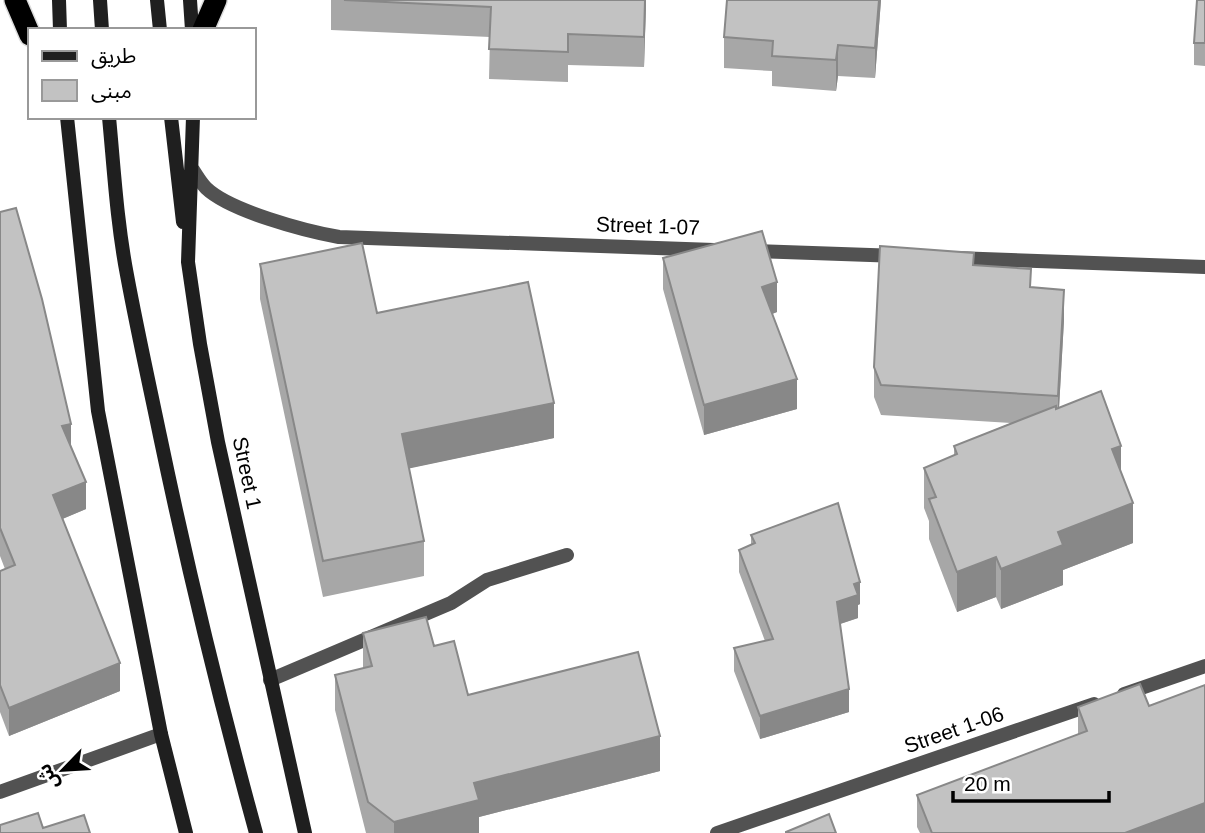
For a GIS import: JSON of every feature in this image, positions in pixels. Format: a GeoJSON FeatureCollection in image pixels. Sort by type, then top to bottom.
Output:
{"type":"FeatureCollection","features":[{"type":"Feature","properties":{"kind":"highway"},"geometry":{"type":"LineString","coordinates":[[15,0],[28,30]]}},
{"type":"Feature","properties":{"kind":"highway"},"geometry":{"type":"LineString","coordinates":[[203,28],[216,0]]}},
{"type":"Feature","properties":{"kind":"main road"},"geometry":{"type":"LineString","coordinates":[[59,0],[60,28]]}},
{"type":"Feature","properties":{"kind":"main road"},"geometry":{"type":"LineString","coordinates":[[100,0],[102,28]]}},
{"type":"Feature","properties":{"kind":"main road"},"geometry":{"type":"LineString","coordinates":[[157,0],[160,28]]}},
{"type":"Feature","properties":{"kind":"main road"},"geometry":{"type":"LineString","coordinates":[[190,0],[192,28]]}},
{"type":"Feature","properties":{"kind":"main road"},"geometry":{"type":"LineString","coordinates":[[67,119],[98,411],[161,734],[186,833]]}},
{"type":"Feature","properties":{"kind":"main road"},"geometry":{"type":"LineString","coordinates":[[109,119],[117,206],[127,274],[157,423],[206,646],[257,833]]}},
{"type":"Feature","properties":{"kind":"main road"},"geometry":{"type":"LineString","coordinates":[[171,119],[188,262]]}},
{"type":"Feature","properties":{"kind":"main road","name":"Street 1"},"geometry":{"type":"LineString","coordinates":[[193,119],[188,262],[200,344],[218,442],[304,833]]}},
{"type":"Feature","properties":{"kind":"street","name":"Street 1-07"},"geometry":{"type":"LineString","coordinates":[[193,170],[206,188],[227,202],[288,225],[339,237],[912,257]]}},
{"type":"Feature","properties":{"kind":"street"},"geometry":{"type":"LineString","coordinates":[[940,258],[1205,267]]}},
{"type":"Feature","properties":{"kind":"street"},"geometry":{"type":"LineString","coordinates":[[270,680],[451,603],[487,580],[567,555]]}},
{"type":"Feature","properties":{"kind":"street","name":"Street 1-06"},"geometry":{"type":"LineString","coordinates":[[717,833],[1205,666]]}},
{"type":"Feature","properties":{"kind":"street"},"geometry":{"type":"LineString","coordinates":[[0,792],[161,734]]}},
{"type":"Feature","properties":{"kind":"building"},"geometry":{"type":"Polygon","coordinates":[[[344,0],[645,0],[644,37],[568,34],[568,52],[489,49],[491,7],[344,0]]]}},
{"type":"Feature","properties":{"kind":"building"},"geometry":{"type":"Polygon","coordinates":[[[727,0],[879,0],[875,48],[838,45],[836,60],[772,56],[773,41],[724,37],[727,0]]]}},
{"type":"Feature","properties":{"kind":"building"},"geometry":{"type":"Polygon","coordinates":[[[1197,0],[1205,0],[1205,43],[1194,43],[1197,0]]]}},
{"type":"Feature","properties":{"kind":"building"},"geometry":{"type":"Polygon","coordinates":[[[16,208],[42,299],[71,424],[62,426],[86,482],[53,495],[120,663],[9,708],[0,685],[0,571],[15,565],[0,528],[0,212],[16,208]]]}},
{"type":"Feature","properties":{"kind":"building"},"geometry":{"type":"Polygon","coordinates":[[[762,231],[777,282],[762,287],[797,379],[704,405],[663,258],[762,231]]]}},
{"type":"Feature","properties":{"kind":"building"},"geometry":{"type":"Polygon","coordinates":[[[362,243],[377,313],[528,282],[554,403],[402,434],[424,541],[323,561],[260,264],[362,243]]]}},
{"type":"Feature","properties":{"kind":"building"},"geometry":{"type":"Polygon","coordinates":[[[880,246],[974,253],[973,265],[1031,269],[1030,287],[1064,290],[1058,396],[881,385],[874,367],[880,246]]]}},
{"type":"Feature","properties":{"kind":"building"},"geometry":{"type":"Polygon","coordinates":[[[1101,391],[1121,446],[1112,449],[1133,503],[1058,532],[1063,545],[1001,569],[996,557],[957,572],[929,499],[936,497],[924,468],[957,454],[954,446],[1101,391]]]}},
{"type":"Feature","properties":{"kind":"building"},"geometry":{"type":"Polygon","coordinates":[[[838,503],[860,582],[854,584],[858,595],[837,602],[849,689],[760,716],[734,648],[773,639],[739,550],[755,543],[751,535],[838,503]]]}},
{"type":"Feature","properties":{"kind":"building"},"geometry":{"type":"Polygon","coordinates":[[[426,617],[434,646],[454,641],[468,695],[638,652],[660,736],[474,783],[479,800],[394,822],[368,802],[335,675],[372,666],[363,633],[426,617]]]}},
{"type":"Feature","properties":{"kind":"building"},"geometry":{"type":"Polygon","coordinates":[[[1140,684],[1149,706],[1205,685],[1205,803],[1125,833],[932,833],[917,795],[1087,731],[1078,707],[1140,684]]]}},
{"type":"Feature","properties":{"kind":"building"},"geometry":{"type":"Polygon","coordinates":[[[38,813],[43,828],[84,815],[90,833],[0,833],[0,825],[38,813]]]}},
{"type":"Feature","properties":{"kind":"building"},"geometry":{"type":"Polygon","coordinates":[[[829,814],[836,833],[786,833],[786,832],[829,814]]]}}]}
